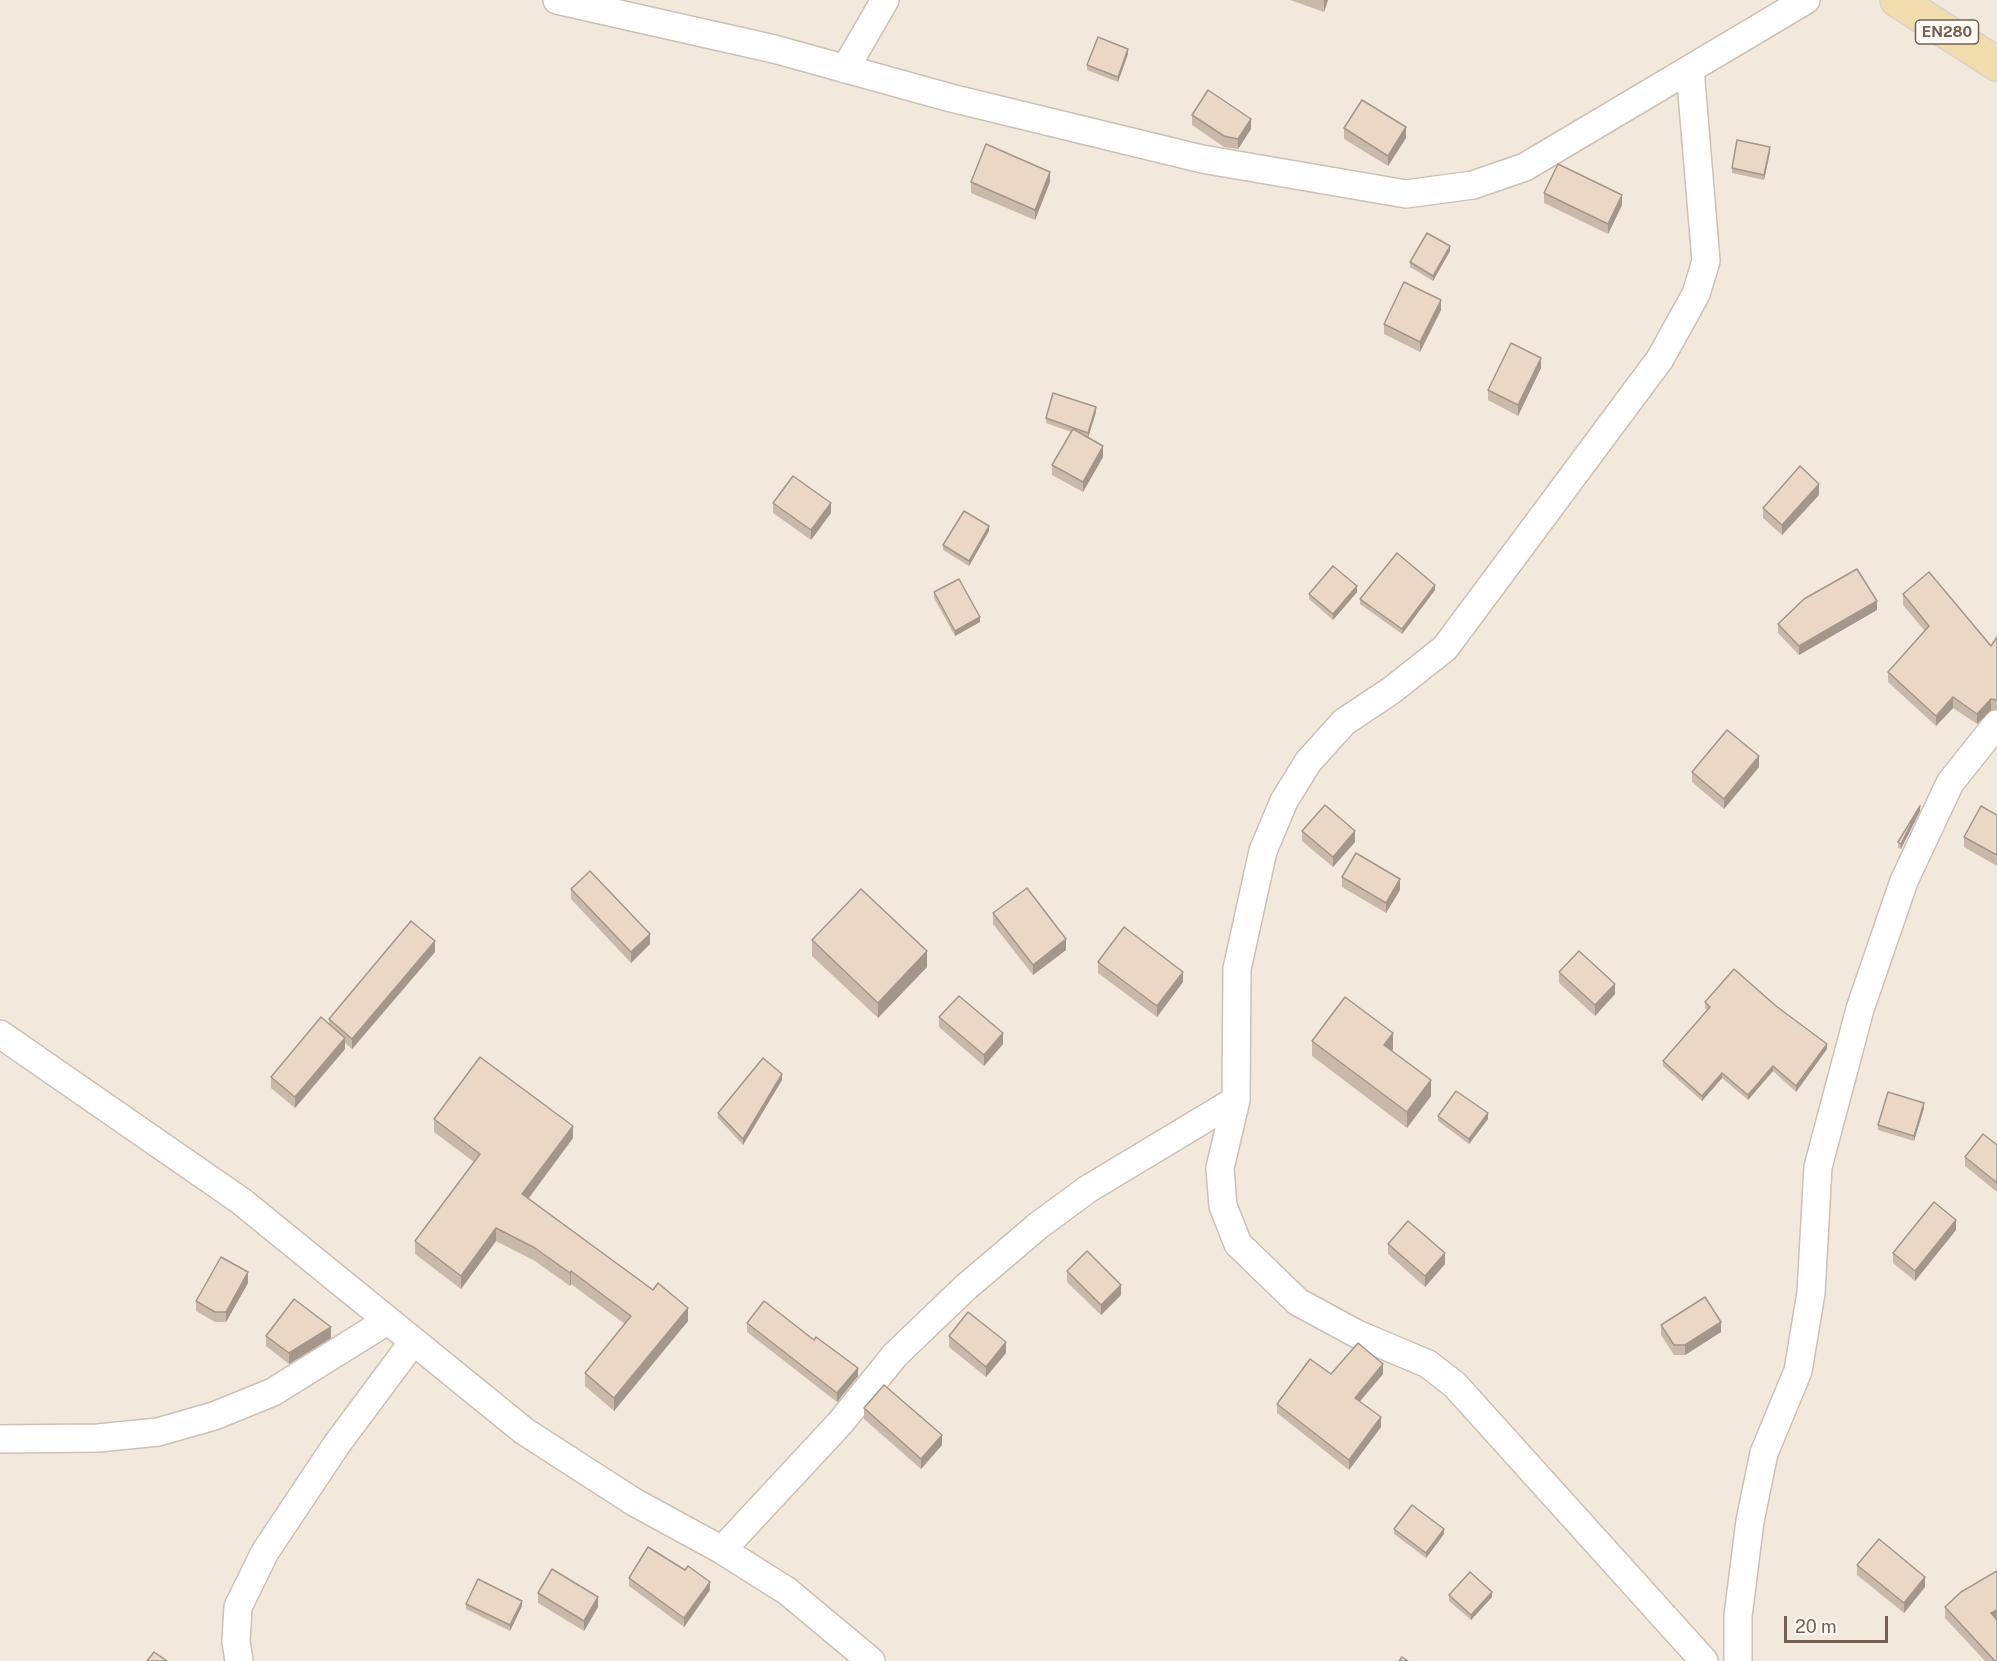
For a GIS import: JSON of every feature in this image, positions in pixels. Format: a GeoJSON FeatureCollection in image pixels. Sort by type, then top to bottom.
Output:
{"type":"FeatureCollection","features":[{"type":"Feature","properties":{"kind":"main road","name":"EN280"},"geometry":{"type":"LineString","coordinates":[[1897,0],[1997,64]]}},
{"type":"Feature","properties":{"kind":"street"},"geometry":{"type":"LineString","coordinates":[[557,0],[774,50],[1202,159],[1406,194],[1473,185],[1525,167],[1806,0]]}},
{"type":"Feature","properties":{"kind":"street"},"geometry":{"type":"LineString","coordinates":[[846,69],[885,0]]}},
{"type":"Feature","properties":{"kind":"street"},"geometry":{"type":"LineString","coordinates":[[1690,69],[1706,261],[1696,294],[1660,358],[1445,648],[1392,690],[1344,722],[1308,762],[1284,801],[1263,851],[1236,969],[1236,1100],[1220,1168],[1223,1206],[1238,1244],[1298,1302],[1357,1334],[1428,1364],[1455,1385],[1704,1661]]}},
{"type":"Feature","properties":{"kind":"street"},"geometry":{"type":"LineString","coordinates":[[1738,1661],[1738,1616],[1750,1521],[1764,1453],[1798,1371],[1811,1293],[1818,1167],[1860,1009],[1904,881],[1950,783],[1997,724]]}},
{"type":"Feature","properties":{"kind":"street"},"geometry":{"type":"LineString","coordinates":[[0,1034],[241,1201],[524,1431],[634,1502],[722,1550],[787,1591],[871,1661]]}},
{"type":"Feature","properties":{"kind":"street"},"geometry":{"type":"LineString","coordinates":[[722,1550],[841,1422],[895,1355],[966,1287],[1039,1225],[1088,1189],[1236,1100]]}},
{"type":"Feature","properties":{"kind":"street"},"geometry":{"type":"LineString","coordinates":[[0,1439],[98,1438],[158,1432],[214,1416],[273,1392],[387,1321]]}},
{"type":"Feature","properties":{"kind":"street"},"geometry":{"type":"LineString","coordinates":[[239,1661],[236,1641],[238,1607],[266,1552],[337,1444],[412,1342]]}},
{"type":"Feature","properties":{"kind":"shaded area"},"geometry":{"type":"Polygon","coordinates":[[[0,0],[1997,0],[1997,1661],[0,1661],[0,0]]]}},
{"type":"Feature","properties":{"kind":"building"},"geometry":{"type":"Polygon","coordinates":[[[1098,37],[1128,49],[1118,77],[1087,65],[1098,37]]]}},
{"type":"Feature","properties":{"kind":"building"},"geometry":{"type":"Polygon","coordinates":[[[1208,90],[1251,119],[1238,139],[1224,136],[1192,115],[1208,90]]]}},
{"type":"Feature","properties":{"kind":"building"},"geometry":{"type":"Polygon","coordinates":[[[1362,100],[1406,127],[1388,156],[1344,128],[1362,100]]]}},
{"type":"Feature","properties":{"kind":"building"},"geometry":{"type":"Polygon","coordinates":[[[1737,140],[1770,147],[1764,175],[1732,168],[1737,140]]]}},
{"type":"Feature","properties":{"kind":"building"},"geometry":{"type":"Polygon","coordinates":[[[986,144],[1050,172],[1035,210],[971,182],[986,144]]]}},
{"type":"Feature","properties":{"kind":"building"},"geometry":{"type":"Polygon","coordinates":[[[1558,164],[1622,195],[1608,224],[1544,193],[1558,164]]]}},
{"type":"Feature","properties":{"kind":"building"},"geometry":{"type":"Polygon","coordinates":[[[1427,233],[1450,246],[1433,276],[1410,262],[1427,233]]]}},
{"type":"Feature","properties":{"kind":"building"},"geometry":{"type":"Polygon","coordinates":[[[1404,282],[1441,300],[1420,342],[1384,324],[1404,282]]]}},
{"type":"Feature","properties":{"kind":"building"},"geometry":{"type":"Polygon","coordinates":[[[1511,343],[1541,358],[1518,405],[1488,390],[1511,343]]]}},
{"type":"Feature","properties":{"kind":"building"},"geometry":{"type":"Polygon","coordinates":[[[1053,393],[1096,407],[1088,433],[1046,418],[1053,393]]]}},
{"type":"Feature","properties":{"kind":"building"},"geometry":{"type":"Polygon","coordinates":[[[1073,429],[1103,446],[1083,482],[1052,465],[1073,429]]]}},
{"type":"Feature","properties":{"kind":"building"},"geometry":{"type":"Polygon","coordinates":[[[1800,466],[1819,484],[1782,525],[1763,508],[1800,466]]]}},
{"type":"Feature","properties":{"kind":"building"},"geometry":{"type":"Polygon","coordinates":[[[793,476],[831,503],[811,530],[773,503],[793,476]]]}},
{"type":"Feature","properties":{"kind":"building"},"geometry":{"type":"Polygon","coordinates":[[[964,511],[989,526],[969,561],[943,545],[964,511]]]}},
{"type":"Feature","properties":{"kind":"building"},"geometry":{"type":"Polygon","coordinates":[[[1397,553],[1435,585],[1402,629],[1360,599],[1397,553]]]}},
{"type":"Feature","properties":{"kind":"building"},"geometry":{"type":"Polygon","coordinates":[[[1333,566],[1357,586],[1333,614],[1309,594],[1333,566]]]}},
{"type":"Feature","properties":{"kind":"building"},"geometry":{"type":"Polygon","coordinates":[[[1857,569],[1877,601],[1799,646],[1778,624],[1804,599],[1857,569]]]}},
{"type":"Feature","properties":{"kind":"building"},"geometry":{"type":"Polygon","coordinates":[[[1929,572],[1991,646],[1997,637],[1997,700],[1991,699],[1977,714],[1953,697],[1936,716],[1888,672],[1929,626],[1903,594],[1929,572]]]}},
{"type":"Feature","properties":{"kind":"building"},"geometry":{"type":"Polygon","coordinates":[[[959,579],[980,617],[955,631],[934,592],[959,579]]]}},
{"type":"Feature","properties":{"kind":"building"},"geometry":{"type":"Polygon","coordinates":[[[1727,730],[1759,756],[1724,799],[1692,772],[1727,730]]]}},
{"type":"Feature","properties":{"kind":"building"},"geometry":{"type":"Polygon","coordinates":[[[1325,805],[1355,831],[1333,857],[1302,831],[1325,805]]]}},
{"type":"Feature","properties":{"kind":"building"},"geometry":{"type":"Polygon","coordinates":[[[1920,806],[1901,844],[1898,842],[1920,806]]]}},
{"type":"Feature","properties":{"kind":"building"},"geometry":{"type":"Polygon","coordinates":[[[1981,806],[1997,815],[1997,855],[1964,837],[1981,806]]]}},
{"type":"Feature","properties":{"kind":"building"},"geometry":{"type":"Polygon","coordinates":[[[1356,853],[1400,879],[1386,903],[1342,877],[1356,853]]]}},
{"type":"Feature","properties":{"kind":"building"},"geometry":{"type":"Polygon","coordinates":[[[590,871],[650,934],[631,952],[571,889],[590,871]]]}},
{"type":"Feature","properties":{"kind":"building"},"geometry":{"type":"Polygon","coordinates":[[[1027,888],[1066,939],[1033,965],[993,913],[1027,888]]]}},
{"type":"Feature","properties":{"kind":"building"},"geometry":{"type":"Polygon","coordinates":[[[861,889],[927,951],[878,1003],[812,940],[861,889]]]}},
{"type":"Feature","properties":{"kind":"building"},"geometry":{"type":"Polygon","coordinates":[[[411,921],[435,941],[352,1039],[329,1019],[411,921]]]}},
{"type":"Feature","properties":{"kind":"building"},"geometry":{"type":"Polygon","coordinates":[[[1124,927],[1183,972],[1157,1006],[1098,962],[1124,927]]]}},
{"type":"Feature","properties":{"kind":"building"},"geometry":{"type":"Polygon","coordinates":[[[1579,951],[1615,984],[1595,1005],[1559,972],[1579,951]]]}},
{"type":"Feature","properties":{"kind":"building"},"geometry":{"type":"Polygon","coordinates":[[[1734,969],[1776,1006],[1827,1044],[1796,1086],[1773,1066],[1748,1095],[1722,1073],[1702,1096],[1663,1061],[1710,1007],[1705,1002],[1734,969]]]}},
{"type":"Feature","properties":{"kind":"building"},"geometry":{"type":"Polygon","coordinates":[[[959,996],[1003,1033],[984,1055],[939,1017],[959,996]]]}},
{"type":"Feature","properties":{"kind":"building"},"geometry":{"type":"Polygon","coordinates":[[[1345,997],[1393,1033],[1384,1045],[1431,1080],[1407,1112],[1312,1041],[1345,997]]]}},
{"type":"Feature","properties":{"kind":"building"},"geometry":{"type":"Polygon","coordinates":[[[321,1017],[345,1038],[295,1097],[271,1077],[321,1017]]]}},
{"type":"Feature","properties":{"kind":"building"},"geometry":{"type":"Polygon","coordinates":[[[480,1057],[573,1126],[522,1194],[653,1290],[658,1283],[688,1308],[614,1398],[585,1373],[631,1316],[571,1271],[570,1273],[535,1248],[496,1228],[461,1276],[415,1241],[480,1154],[434,1119],[480,1057]]]}},
{"type":"Feature","properties":{"kind":"building"},"geometry":{"type":"Polygon","coordinates":[[[763,1058],[782,1074],[743,1139],[718,1113],[763,1058]]]}},
{"type":"Feature","properties":{"kind":"building"},"geometry":{"type":"Polygon","coordinates":[[[1456,1091],[1488,1113],[1469,1139],[1438,1116],[1456,1091]]]}},
{"type":"Feature","properties":{"kind":"building"},"geometry":{"type":"Polygon","coordinates":[[[1888,1092],[1924,1103],[1914,1136],[1878,1125],[1888,1092]]]}},
{"type":"Feature","properties":{"kind":"building"},"geometry":{"type":"Polygon","coordinates":[[[1983,1134],[1997,1145],[1997,1183],[1965,1157],[1983,1134]]]}},
{"type":"Feature","properties":{"kind":"building"},"geometry":{"type":"Polygon","coordinates":[[[1934,1202],[1956,1220],[1915,1271],[1893,1253],[1934,1202]]]}},
{"type":"Feature","properties":{"kind":"building"},"geometry":{"type":"Polygon","coordinates":[[[1408,1221],[1445,1253],[1425,1276],[1388,1244],[1408,1221]]]}},
{"type":"Feature","properties":{"kind":"building"},"geometry":{"type":"Polygon","coordinates":[[[1087,1251],[1121,1285],[1101,1305],[1067,1271],[1087,1251]]]}},
{"type":"Feature","properties":{"kind":"building"},"geometry":{"type":"Polygon","coordinates":[[[221,1257],[248,1272],[226,1312],[215,1312],[196,1301],[221,1257]]]}},
{"type":"Feature","properties":{"kind":"building"},"geometry":{"type":"Polygon","coordinates":[[[1705,1297],[1721,1322],[1685,1345],[1674,1345],[1661,1325],[1705,1297]]]}},
{"type":"Feature","properties":{"kind":"building"},"geometry":{"type":"Polygon","coordinates":[[[294,1299],[331,1327],[289,1353],[266,1336],[294,1299]]]}},
{"type":"Feature","properties":{"kind":"building"},"geometry":{"type":"Polygon","coordinates":[[[764,1301],[814,1340],[816,1337],[858,1368],[837,1393],[747,1323],[764,1301]]]}},
{"type":"Feature","properties":{"kind":"building"},"geometry":{"type":"Polygon","coordinates":[[[968,1312],[1006,1342],[986,1367],[949,1336],[968,1312]]]}},
{"type":"Feature","properties":{"kind":"building"},"geometry":{"type":"Polygon","coordinates":[[[1358,1343],[1383,1364],[1355,1398],[1381,1417],[1349,1460],[1277,1404],[1310,1359],[1331,1374],[1358,1343]]]}},
{"type":"Feature","properties":{"kind":"building"},"geometry":{"type":"Polygon","coordinates":[[[884,1385],[942,1435],[921,1459],[864,1408],[884,1385]]]}},
{"type":"Feature","properties":{"kind":"building"},"geometry":{"type":"Polygon","coordinates":[[[1412,1505],[1444,1529],[1426,1553],[1394,1529],[1412,1505]]]}},
{"type":"Feature","properties":{"kind":"building"},"geometry":{"type":"Polygon","coordinates":[[[1879,1539],[1925,1577],[1904,1603],[1857,1565],[1879,1539]]]}},
{"type":"Feature","properties":{"kind":"building"},"geometry":{"type":"Polygon","coordinates":[[[648,1547],[685,1570],[688,1566],[710,1582],[684,1618],[629,1578],[648,1547]]]}},
{"type":"Feature","properties":{"kind":"building"},"geometry":{"type":"Polygon","coordinates":[[[552,1569],[598,1597],[584,1621],[538,1593],[552,1569]]]}},
{"type":"Feature","properties":{"kind":"building"},"geometry":{"type":"Polygon","coordinates":[[[1997,1571],[1997,1610],[1991,1613],[1997,1620],[1997,1661],[1995,1661],[1945,1607],[1961,1592],[1997,1571]]]}},
{"type":"Feature","properties":{"kind":"building"},"geometry":{"type":"Polygon","coordinates":[[[1470,1572],[1492,1592],[1471,1615],[1449,1595],[1470,1572]]]}},
{"type":"Feature","properties":{"kind":"building"},"geometry":{"type":"Polygon","coordinates":[[[478,1579],[522,1601],[510,1625],[466,1604],[478,1579]]]}},
{"type":"Feature","properties":{"kind":"building"},"geometry":{"type":"Polygon","coordinates":[[[154,1652],[167,1661],[147,1661],[154,1652]]]}}]}
